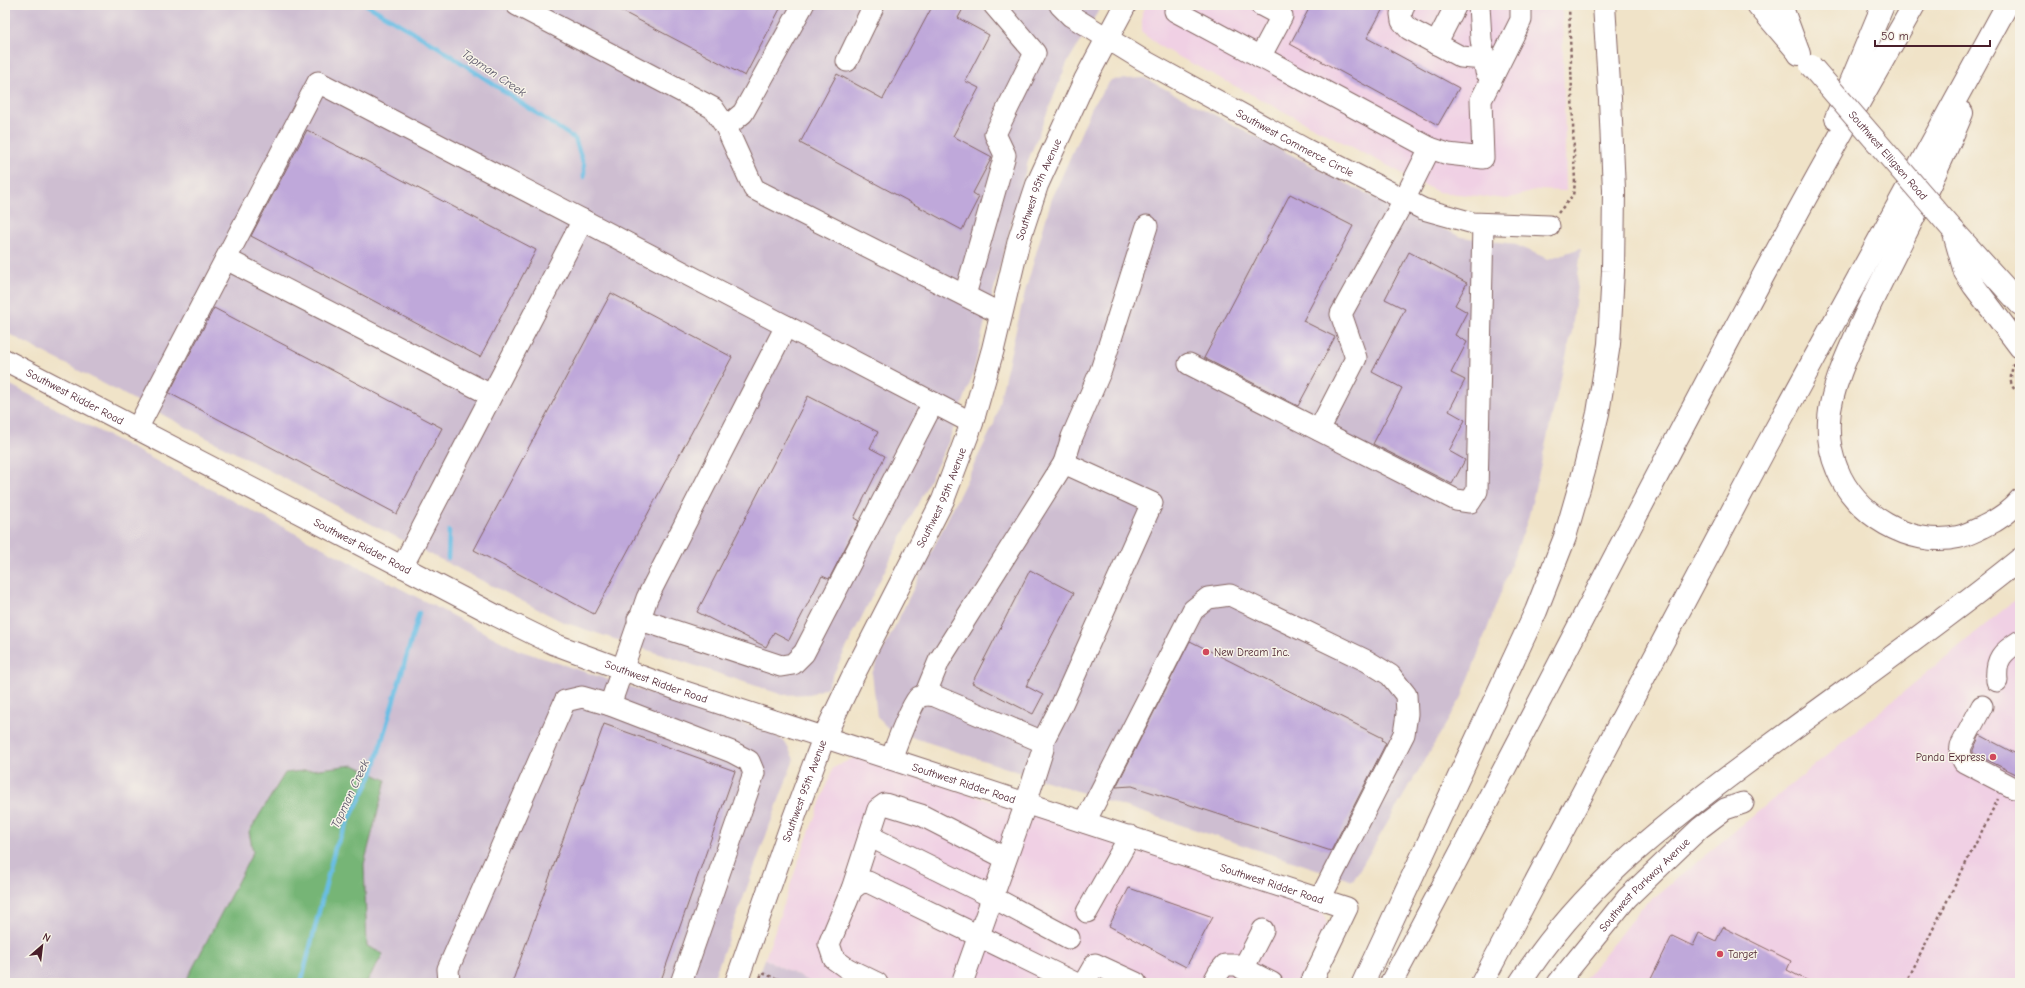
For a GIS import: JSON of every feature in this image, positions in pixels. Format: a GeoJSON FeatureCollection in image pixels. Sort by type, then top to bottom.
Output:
{"type":"FeatureCollection","features":[{"type":"Feature","properties":{"kind":"main road","name":"Southwest 95th Avenue"},"geometry":{"type":"LineString","coordinates":[[736,983],[824,737],[852,678],[943,500],[972,423],[993,349],[1019,240],[1037,184],[1055,141],[1106,38],[1125,5]]}},
{"type":"Feature","properties":{"kind":"main road"},"geometry":{"type":"LineString","coordinates":[[1363,983],[1536,611],[1565,537],[1584,471],[1598,413],[1609,344],[1613,271],[1612,144],[1604,5]]}},
{"type":"Feature","properties":{"kind":"main road","name":"Southwest Elligsen Road"},"geometry":{"type":"LineString","coordinates":[[1758,5],[1953,230],[2020,304]]}},
{"type":"Feature","properties":{"kind":"main road"},"geometry":{"type":"LineString","coordinates":[[1781,5],[1805,60]]}},
{"type":"Feature","properties":{"kind":"main road"},"geometry":{"type":"LineString","coordinates":[[1794,219],[1883,5]]}},
{"type":"Feature","properties":{"kind":"main road"},"geometry":{"type":"LineString","coordinates":[[1391,983],[1491,798],[1571,640],[1794,219],[1914,5]]}},
{"type":"Feature","properties":{"kind":"main road"},"geometry":{"type":"LineString","coordinates":[[2004,9],[1954,134],[1852,343],[1834,394],[1829,420],[1830,445],[1834,462],[1843,482],[1856,499],[1871,514],[1895,529],[1927,538],[1959,537],[1999,519],[2020,500]]}},
{"type":"Feature","properties":{"kind":"main road"},"geometry":{"type":"LineString","coordinates":[[1482,983],[1766,447],[2004,9]]}},
{"type":"Feature","properties":{"kind":"main road"},"geometry":{"type":"LineString","coordinates":[[1953,230],[1965,272],[2020,347]]}},
{"type":"Feature","properties":{"kind":"main road"},"geometry":{"type":"LineString","coordinates":[[1520,983],[1555,934],[1583,901],[1615,868],[1658,830],[1810,715],[1925,632],[2020,559]]}},
{"type":"Feature","properties":{"kind":"street"},"geometry":{"type":"LineString","coordinates":[[517,5],[713,108],[726,127],[754,189],[1001,314]]}},
{"type":"Feature","properties":{"kind":"street"},"geometry":{"type":"LineString","coordinates":[[726,127],[743,113],[803,5]]}},
{"type":"Feature","properties":{"kind":"street"},"geometry":{"type":"LineString","coordinates":[[847,61],[874,5]]}},
{"type":"Feature","properties":{"kind":"street"},"geometry":{"type":"LineString","coordinates":[[965,295],[1005,155],[995,134],[1035,53],[994,5]]}},
{"type":"Feature","properties":{"kind":"street","name":"Southwest Commerce Circle"},"geometry":{"type":"LineString","coordinates":[[1060,5],[1071,16],[1140,59],[1305,149],[1423,209],[1447,217],[1484,224],[1549,226]]}},
{"type":"Feature","properties":{"kind":"street"},"geometry":{"type":"LineString","coordinates":[[1179,5],[1175,12],[1430,148],[1448,154],[1482,158],[1481,100],[1522,20],[1521,5]]}},
{"type":"Feature","properties":{"kind":"street"},"geometry":{"type":"LineString","coordinates":[[1260,57],[1282,16],[1261,5]]}},
{"type":"Feature","properties":{"kind":"street"},"geometry":{"type":"LineString","coordinates":[[1404,5],[1401,14],[1402,21],[1409,29],[1461,57],[1484,59]]}},
{"type":"Feature","properties":{"kind":"street"},"geometry":{"type":"LineString","coordinates":[[1436,44],[1456,5]]}},
{"type":"Feature","properties":{"kind":"street"},"geometry":{"type":"LineString","coordinates":[[1480,5],[1484,59],[1488,85]]}},
{"type":"Feature","properties":{"kind":"street"},"geometry":{"type":"LineString","coordinates":[[137,429],[318,82],[972,423]]}},
{"type":"Feature","properties":{"kind":"street"},"geometry":{"type":"LineString","coordinates":[[1319,430],[1356,358],[1342,314],[1404,200],[1430,148]]}},
{"type":"Feature","properties":{"kind":"street"},"geometry":{"type":"LineString","coordinates":[[402,567],[583,220]]}},
{"type":"Feature","properties":{"kind":"street"},"geometry":{"type":"LineString","coordinates":[[1189,364],[1456,500],[1470,502],[1477,491],[1484,224]]}},
{"type":"Feature","properties":{"kind":"street"},"geometry":{"type":"LineString","coordinates":[[925,695],[939,661],[1064,463],[1072,436],[1101,370],[1147,226]]}},
{"type":"Feature","properties":{"kind":"street"},"geometry":{"type":"LineString","coordinates":[[226,259],[491,395]]}},
{"type":"Feature","properties":{"kind":"street"},"geometry":{"type":"LineString","coordinates":[[610,705],[638,619],[647,598],[786,326]]}},
{"type":"Feature","properties":{"kind":"street","name":"Southwest Ridder Road"},"geometry":{"type":"LineString","coordinates":[[5,360],[402,567],[538,636],[676,689],[1347,908],[1311,983]]}},
{"type":"Feature","properties":{"kind":"street"},"geometry":{"type":"LineString","coordinates":[[638,619],[781,666],[793,664],[804,653],[933,403]]}},
{"type":"Feature","properties":{"kind":"street"},"geometry":{"type":"LineString","coordinates":[[962,983],[1005,858],[1026,803],[1043,749],[1042,743],[1062,704],[1152,503],[1064,463]]}},
{"type":"Feature","properties":{"kind":"street"},"geometry":{"type":"LineString","coordinates":[[1084,822],[1193,610],[1208,598],[1230,595],[1368,661],[1390,675],[1406,695],[1407,714],[1404,734],[1320,899]]}},
{"type":"Feature","properties":{"kind":"street"},"geometry":{"type":"LineString","coordinates":[[1997,682],[1997,668],[2001,656],[2006,649],[2020,641]]}},
{"type":"Feature","properties":{"kind":"street"},"geometry":{"type":"LineString","coordinates":[[891,759],[913,706],[919,697],[925,695],[935,696],[1036,739],[1042,743]]}},
{"type":"Feature","properties":{"kind":"street"},"geometry":{"type":"LineString","coordinates":[[449,983],[448,970],[565,701],[582,697],[610,705],[732,752],[749,761],[754,773],[681,983]]}},
{"type":"Feature","properties":{"kind":"street"},"geometry":{"type":"LineString","coordinates":[[1982,706],[1961,746],[1961,759],[2014,788],[2010,791]]}},
{"type":"Feature","properties":{"kind":"street","name":"Southwest Parkway Avenue"},"geometry":{"type":"LineString","coordinates":[[1558,983],[1627,898],[1638,887],[1700,828],[1724,809],[1743,803]]}},
{"type":"Feature","properties":{"kind":"street"},"geometry":{"type":"LineString","coordinates":[[877,983],[848,969],[834,959],[829,944],[852,889],[878,809],[885,804],[921,815],[1005,858]]}},
{"type":"Feature","properties":{"kind":"street"},"geometry":{"type":"LineString","coordinates":[[869,836],[992,897],[1069,938]]}},
{"type":"Feature","properties":{"kind":"street"},"geometry":{"type":"LineString","coordinates":[[1087,912],[1130,836]]}},
{"type":"Feature","properties":{"kind":"street"},"geometry":{"type":"LineString","coordinates":[[852,889],[860,883],[868,882],[1075,983]]}},
{"type":"Feature","properties":{"kind":"street"},"geometry":{"type":"LineString","coordinates":[[1244,969],[1263,930]]}},
{"type":"Feature","properties":{"kind":"street"},"geometry":{"type":"LineString","coordinates":[[1084,983],[1096,964],[1136,983]]}},
{"type":"Feature","properties":{"kind":"street"},"geometry":{"type":"LineString","coordinates":[[1213,983],[1225,965],[1237,965],[1272,983]]}},
{"type":"Feature","properties":{"kind":"path"},"geometry":{"type":"LineString","coordinates":[[1549,226],[1573,195],[1575,184],[1568,5]]}},
{"type":"Feature","properties":{"kind":"path"},"geometry":{"type":"LineString","coordinates":[[1906,983],[2010,791]]}},
{"type":"Feature","properties":{"kind":"path"},"geometry":{"type":"LineString","coordinates":[[758,983],[762,973],[788,983]]}},
{"type":"Feature","properties":{"kind":"shaded area"},"geometry":{"type":"Polygon","coordinates":[[[5,5],[1102,5],[1067,63],[1029,158],[983,330],[973,375],[948,443],[827,687],[811,694],[783,695],[563,622],[373,525],[5,332],[5,5]]]}},
{"type":"Feature","properties":{"kind":"shaded area"},"geometry":{"type":"Polygon","coordinates":[[[1146,5],[1562,5],[1566,191],[1537,190],[1507,199],[1438,192],[1164,49],[1142,33],[1142,12],[1146,5]]]}},
{"type":"Feature","properties":{"kind":"shaded area"},"geometry":{"type":"Polygon","coordinates":[[[1144,78],[1359,190],[1461,237],[1514,244],[1548,259],[1581,248],[1572,331],[1528,519],[1462,697],[1353,881],[890,730],[877,717],[872,673],[994,424],[1025,292],[1051,201],[1093,105],[1111,80],[1144,78]]]}},
{"type":"Feature","properties":{"kind":"shaded area"},"geometry":{"type":"Polygon","coordinates":[[[5,382],[518,650],[772,733],[785,742],[794,759],[712,983],[5,983],[5,382]]]}},
{"type":"Feature","properties":{"kind":"shaded area"},"geometry":{"type":"Polygon","coordinates":[[[2020,596],[2020,983],[1582,983],[1640,909],[2020,596]]]}},
{"type":"Feature","properties":{"kind":"shaded area"},"geometry":{"type":"Polygon","coordinates":[[[855,757],[1321,908],[1327,924],[1298,983],[812,983],[765,959],[833,768],[855,757]]]}},
{"type":"Feature","properties":{"kind":"shaded area"},"geometry":{"type":"Polygon","coordinates":[[[765,959],[812,983],[756,983],[765,959]]]}},
{"type":"Feature","properties":{"kind":"green space"},"geometry":{"type":"Polygon","coordinates":[[[354,765],[386,780],[364,864],[367,946],[383,954],[366,983],[185,983],[253,852],[249,832],[285,773],[354,765]]]}},
{"type":"Feature","properties":{"kind":"building"},"geometry":{"type":"Polygon","coordinates":[[[610,5],[782,5],[745,76],[610,5]]]}},
{"type":"Feature","properties":{"kind":"building"},"geometry":{"type":"Polygon","coordinates":[[[933,5],[965,5],[958,18],[989,35],[965,81],[979,88],[953,136],[992,157],[973,193],[979,197],[962,230],[800,143],[837,74],[883,99],[933,5]]]}},
{"type":"Feature","properties":{"kind":"building"},"geometry":{"type":"Polygon","coordinates":[[[1311,5],[1385,5],[1367,38],[1459,88],[1438,125],[1290,44],[1311,5]]]}},
{"type":"Feature","properties":{"kind":"building"},"geometry":{"type":"Polygon","coordinates":[[[307,130],[536,250],[480,357],[251,236],[307,130]]]}},
{"type":"Feature","properties":{"kind":"building"},"geometry":{"type":"Polygon","coordinates":[[[1290,194],[1353,226],[1303,321],[1335,337],[1298,406],[1204,358],[1290,194]]]}},
{"type":"Feature","properties":{"kind":"building"},"geometry":{"type":"Polygon","coordinates":[[[1409,252],[1467,283],[1455,305],[1467,312],[1455,335],[1467,342],[1451,373],[1465,380],[1449,411],[1465,420],[1449,451],[1465,460],[1452,484],[1373,444],[1402,388],[1372,372],[1405,309],[1385,299],[1409,252]]]}},
{"type":"Feature","properties":{"kind":"building"},"geometry":{"type":"Polygon","coordinates":[[[611,293],[732,357],[594,614],[474,550],[611,293]]]}},
{"type":"Feature","properties":{"kind":"building"},"geometry":{"type":"Polygon","coordinates":[[[214,308],[442,428],[397,514],[169,393],[214,308]]]}},
{"type":"Feature","properties":{"kind":"building"},"geometry":{"type":"Polygon","coordinates":[[[808,396],[878,432],[870,448],[885,456],[854,518],[859,521],[829,579],[822,576],[789,640],[774,632],[766,647],[697,612],[808,396]]]}},
{"type":"Feature","properties":{"kind":"building"},"geometry":{"type":"Polygon","coordinates":[[[1030,570],[1074,593],[1026,686],[1043,695],[1033,714],[972,683],[1030,570]]]}},
{"type":"Feature","properties":{"kind":"building"},"geometry":{"type":"Polygon","coordinates":[[[1190,641],[1383,738],[1382,740],[1386,743],[1331,851],[1132,786],[1116,787],[1190,641]]]}},
{"type":"Feature","properties":{"kind":"building"},"geometry":{"type":"Polygon","coordinates":[[[604,724],[735,771],[660,983],[512,983],[604,724]]]}},
{"type":"Feature","properties":{"kind":"building","name":"Panda Express"},"geometry":{"type":"Polygon","coordinates":[[[1980,735],[2020,756],[2020,766],[2016,774],[1973,753],[1980,735]]]}},
{"type":"Feature","properties":{"kind":"building"},"geometry":{"type":"Polygon","coordinates":[[[1129,888],[1213,917],[1186,967],[1109,926],[1129,888]]]}},
{"type":"Feature","properties":{"kind":"building","name":"Target"},"geometry":{"type":"Polygon","coordinates":[[[1723,927],[1791,961],[1787,970],[1812,983],[1649,983],[1672,936],[1693,946],[1699,933],[1716,941],[1723,927]]]}},
{"type":"Feature","properties":{"kind":"waterway","name":"Tapman Creek"},"geometry":{"type":"LineString","coordinates":[[367,5],[438,47],[575,139],[584,165],[584,177]]}},
{"type":"Feature","properties":{"kind":"waterway","name":"Tapman Creek"},"geometry":{"type":"LineString","coordinates":[[448,558],[449,531]]}},
{"type":"Feature","properties":{"kind":"waterway","name":"Tapman Creek"},"geometry":{"type":"LineString","coordinates":[[301,983],[335,848],[372,775],[419,613]]}},
{"type":"Feature","properties":{"kind":"place","name":"New Dream Inc."},"geometry":{"type":"Point","coordinates":[1206,652]}},
{"type":"Feature","properties":{"kind":"place","name":"Panda Express"},"geometry":{"type":"Point","coordinates":[1993,757]}},
{"type":"Feature","properties":{"kind":"place","name":"Target"},"geometry":{"type":"Point","coordinates":[1720,954]}}]}
